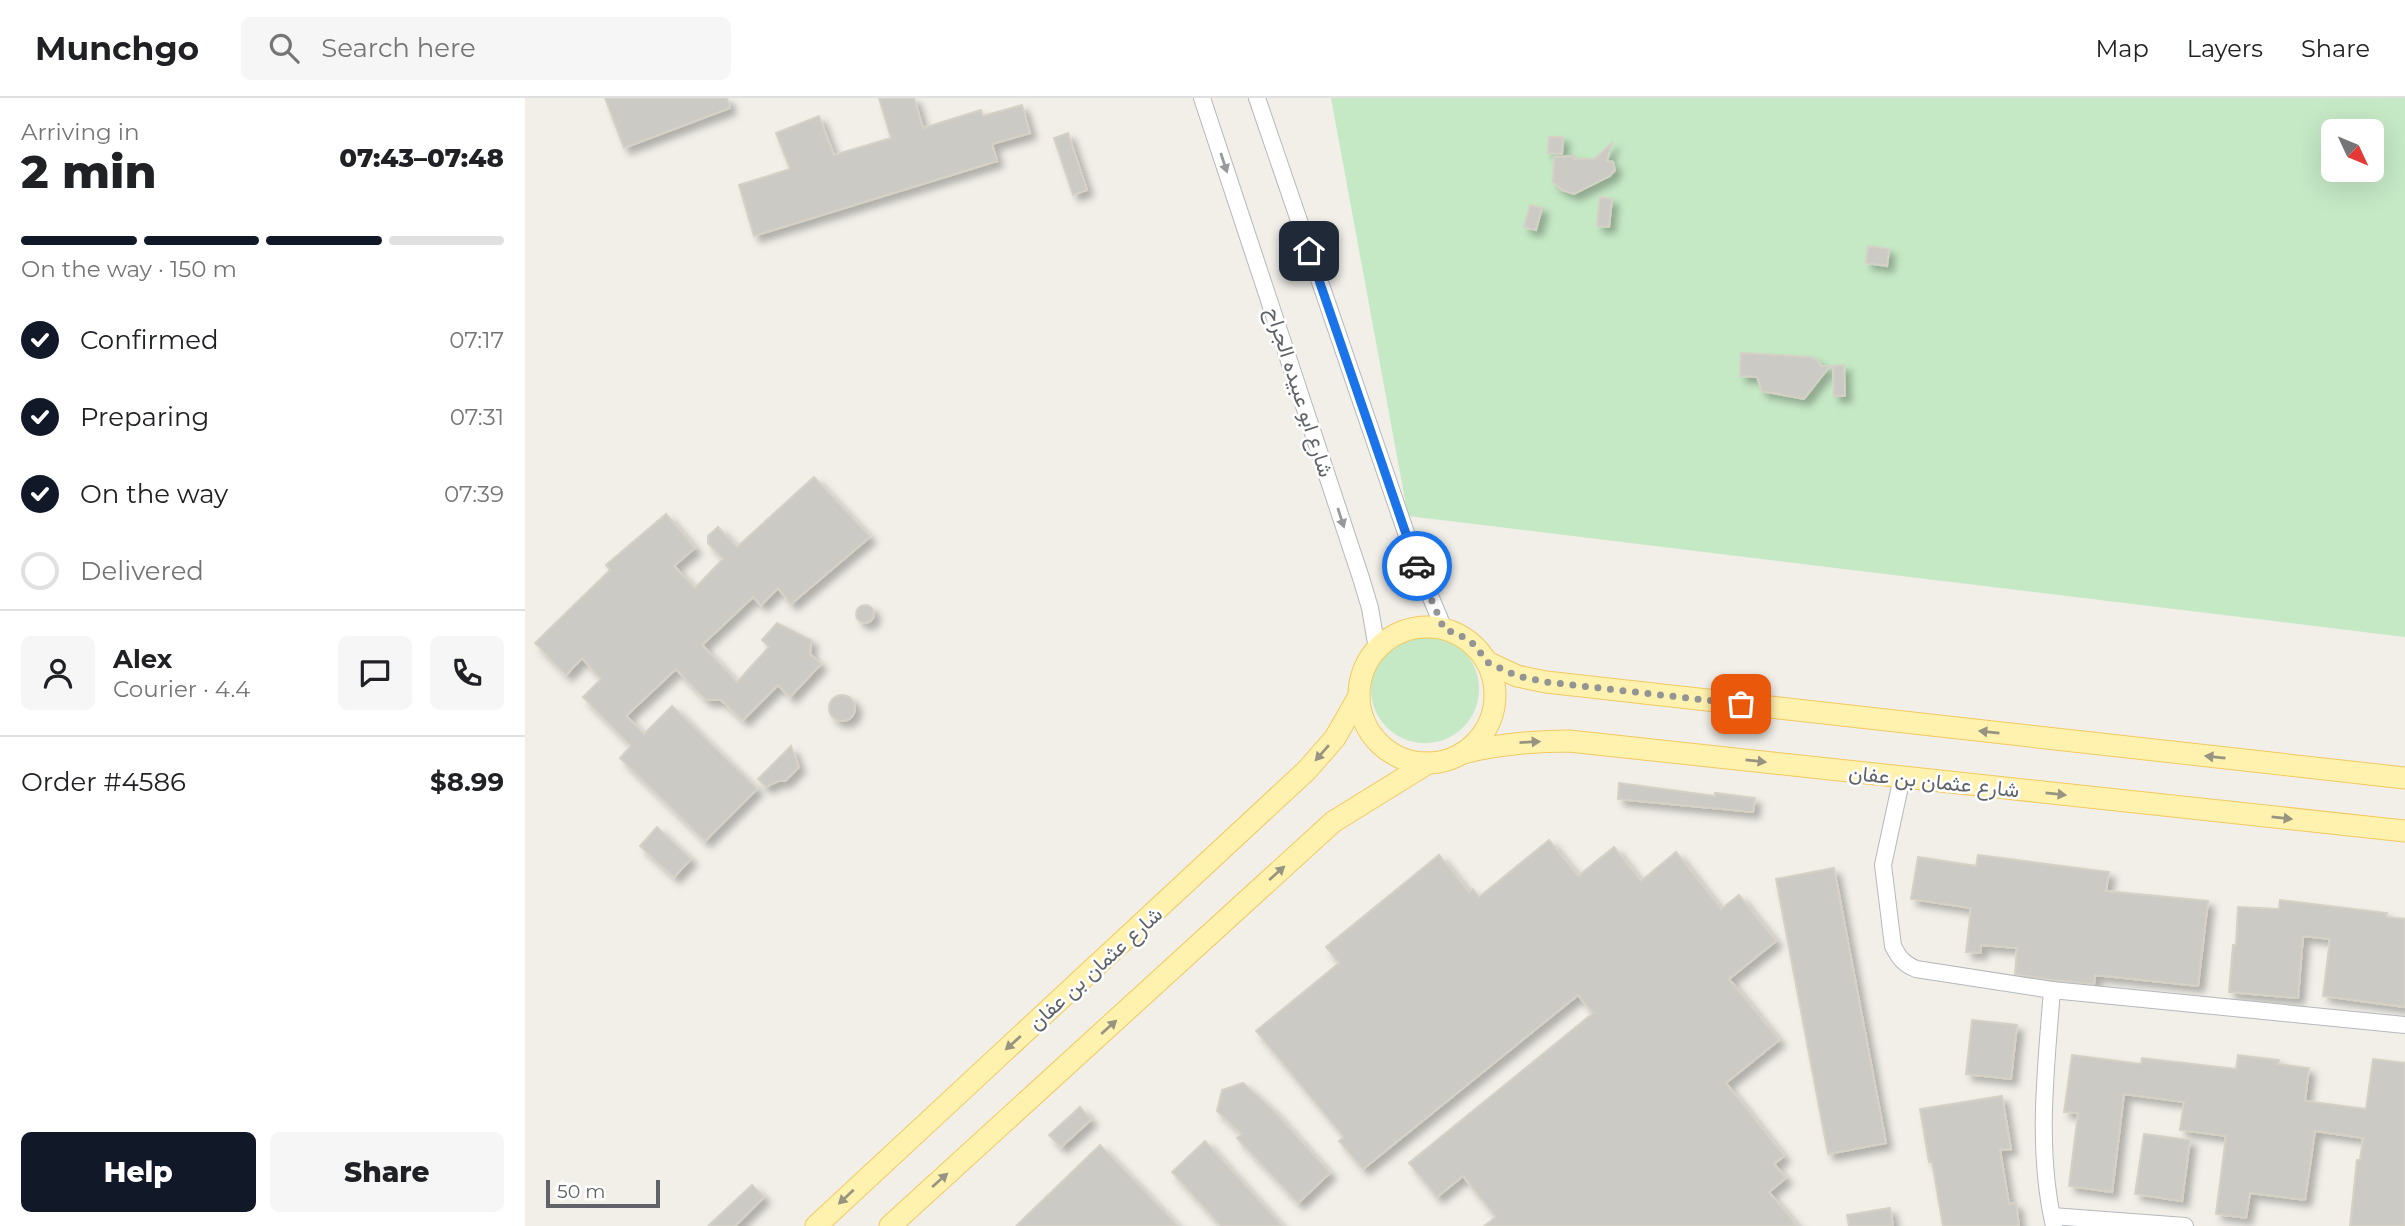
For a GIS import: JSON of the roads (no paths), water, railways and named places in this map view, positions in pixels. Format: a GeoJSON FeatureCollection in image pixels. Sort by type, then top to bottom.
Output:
{"type":"FeatureCollection","features":[{"type":"Feature","properties":{"kind":"main road"},"geometry":{"type":"LineString","coordinates":[[1420,627],[1444,629],[1475,645],[1487,662],[1494,681],[1495,702],[1490,722],[1479,739],[1463,753],[1428,763],[1407,760],[1388,751],[1373,736],[1362,717],[1359,696],[1361,679],[1367,663],[1377,649],[1396,634],[1420,627]]}},
{"type":"Feature","properties":{"kind":"main road"},"geometry":{"type":"LineString","coordinates":[[1487,662],[1517,676],[1546,682],[2405,778]]}},
{"type":"Feature","properties":{"kind":"main road","name":"شارع عثمان بن عفان"},"geometry":{"type":"LineString","coordinates":[[816,1226],[1307,770],[1335,738],[1359,696]]}},
{"type":"Feature","properties":{"kind":"main road","name":"شارع عثمان بن عفان"},"geometry":{"type":"LineString","coordinates":[[1463,753],[1527,741],[1569,741],[2405,831]]}},
{"type":"Feature","properties":{"kind":"main road"},"geometry":{"type":"LineString","coordinates":[[890,1226],[1333,822],[1428,763]]}},
{"type":"Feature","properties":{"kind":"street","name":"شارع ابو عبيده الجراح"},"geometry":{"type":"LineString","coordinates":[[1202,98],[1361,578],[1370,608],[1377,649]]}},
{"type":"Feature","properties":{"kind":"street"},"geometry":{"type":"LineString","coordinates":[[1257,98],[1416,562],[1444,629]]}},
{"type":"Feature","properties":{"kind":"street"},"geometry":{"type":"LineString","coordinates":[[1902,777],[1883,865],[1893,946],[1898,958],[1906,965],[1916,969],[2052,990],[2405,1025]]}},
{"type":"Feature","properties":{"kind":"street"},"geometry":{"type":"LineString","coordinates":[[2052,990],[2044,1096],[2045,1148],[2053,1221],[2185,1226]]}}]}
